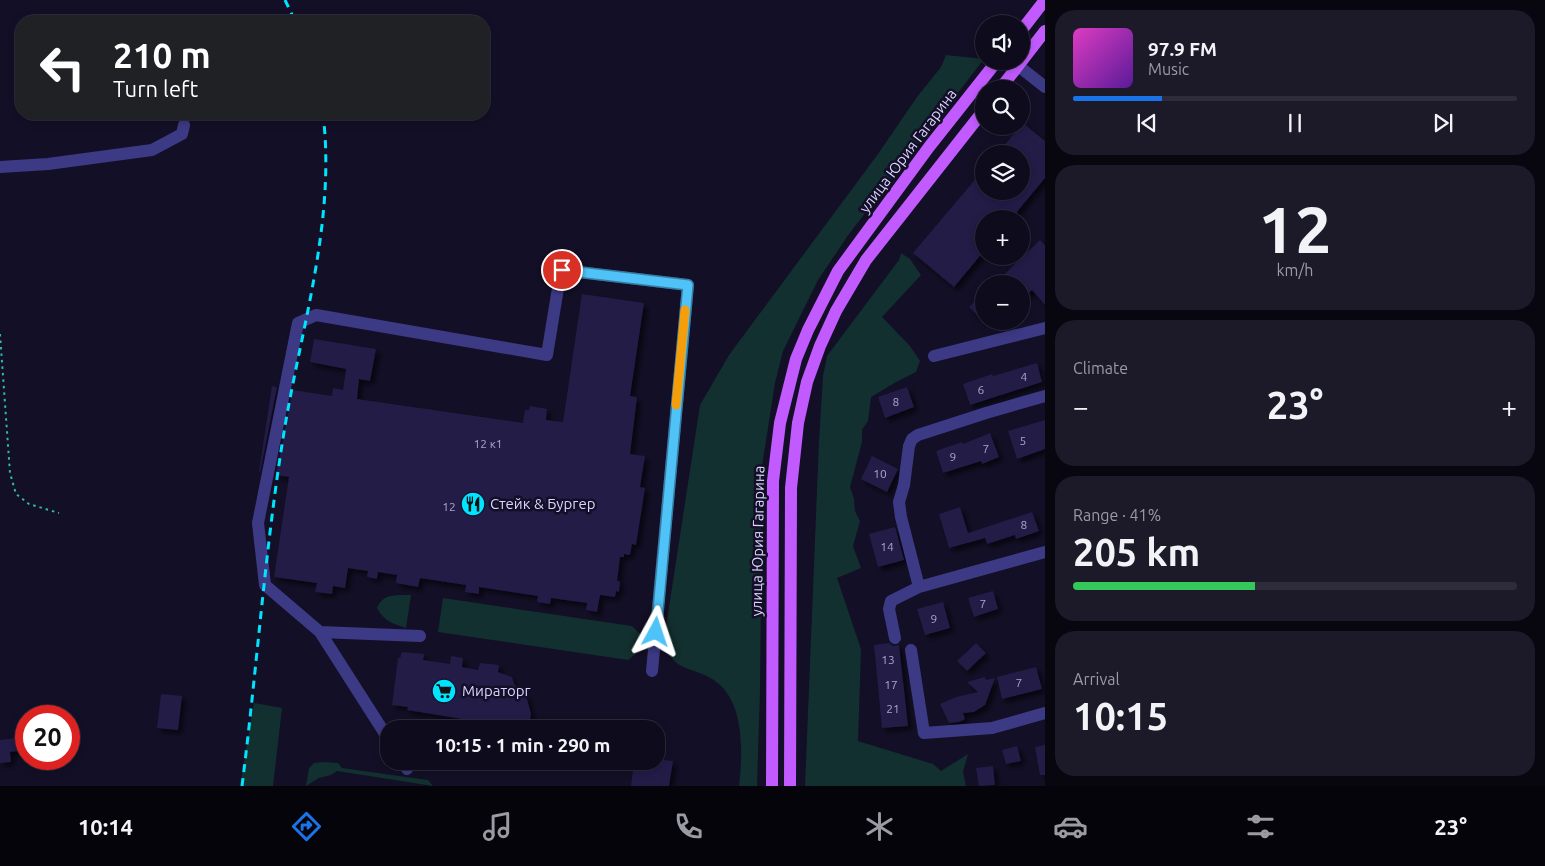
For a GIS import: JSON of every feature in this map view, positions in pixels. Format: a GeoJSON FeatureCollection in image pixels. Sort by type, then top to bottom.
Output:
{"type":"FeatureCollection","features":[{"type":"Feature","properties":{"kind":"main road"},"geometry":{"type":"LineString","coordinates":[[1030,19],[1045,0]]}},
{"type":"Feature","properties":{"kind":"main road"},"geometry":{"type":"LineString","coordinates":[[1030,48],[1045,31]]}},
{"type":"Feature","properties":{"kind":"main road","name":"улица Юрия Гагарина"},"geometry":{"type":"LineString","coordinates":[[772,786],[773,481],[780,423],[791,375],[808,330],[838,271],[929,147],[990,70]]}},
{"type":"Feature","properties":{"kind":"main road"},"geometry":{"type":"LineString","coordinates":[[790,786],[791,488],[798,423],[807,382],[820,346],[836,311],[866,260],[975,121]]}},
{"type":"Feature","properties":{"kind":"street"},"geometry":{"type":"LineString","coordinates":[[1025,70],[1045,86]]}},
{"type":"Feature","properties":{"kind":"street"},"geometry":{"type":"LineString","coordinates":[[0,167],[48,164],[152,150],[182,134],[184,125]]}},
{"type":"Feature","properties":{"kind":"street"},"geometry":{"type":"LineString","coordinates":[[380,726],[320,632],[265,585],[258,523],[298,323],[316,315],[546,355],[562,270],[688,285],[652,671]]}},
{"type":"Feature","properties":{"kind":"street"},"geometry":{"type":"LineString","coordinates":[[934,356],[1045,328]]}},
{"type":"Feature","properties":{"kind":"street"},"geometry":{"type":"LineString","coordinates":[[919,587],[900,517],[899,502],[904,485],[909,446],[912,439],[918,435],[986,413],[1045,396]]}},
{"type":"Feature","properties":{"kind":"street"},"geometry":{"type":"LineString","coordinates":[[895,638],[889,608],[891,601],[919,587],[1045,552]]}},
{"type":"Feature","properties":{"kind":"street"},"geometry":{"type":"LineString","coordinates":[[320,632],[420,636]]}},
{"type":"Feature","properties":{"kind":"street"},"geometry":{"type":"LineString","coordinates":[[911,650],[924,733],[992,728],[1045,713]]}},
{"type":"Feature","properties":{"kind":"path"},"geometry":{"type":"LineString","coordinates":[[0,334],[10,473],[16,494],[28,504],[59,513]]}},
{"type":"Feature","properties":{"kind":"green space"},"geometry":{"type":"Polygon","coordinates":[[[946,55],[975,58],[976,70],[849,234],[818,280],[783,351],[775,383],[762,466],[757,786],[739,786],[741,743],[736,713],[731,699],[723,688],[712,679],[676,663],[667,650],[664,640],[700,405],[729,355],[878,154],[917,97],[941,67],[946,55]]]}},
{"type":"Feature","properties":{"kind":"green space"},"geometry":{"type":"Polygon","coordinates":[[[901,253],[910,259],[921,275],[882,317],[910,346],[920,361],[916,372],[871,397],[868,421],[862,430],[862,442],[850,487],[855,511],[860,521],[853,546],[861,568],[837,578],[861,649],[858,741],[933,764],[941,771],[968,754],[963,772],[966,786],[805,786],[823,376],[827,356],[899,260],[901,253]]]}},
{"type":"Feature","properties":{"kind":"green space"},"geometry":{"type":"Polygon","coordinates":[[[411,595],[406,628],[386,619],[377,608],[387,597],[411,595]]]}},
{"type":"Feature","properties":{"kind":"green space"},"geometry":{"type":"Polygon","coordinates":[[[443,598],[632,626],[640,634],[640,643],[634,655],[628,660],[438,632],[443,598]]]}},
{"type":"Feature","properties":{"kind":"green space"},"geometry":{"type":"Polygon","coordinates":[[[254,703],[282,708],[273,786],[240,786],[254,703]]]}},
{"type":"Feature","properties":{"kind":"green space"},"geometry":{"type":"Polygon","coordinates":[[[314,763],[338,763],[342,768],[428,780],[433,786],[337,771],[331,775],[319,778],[306,786],[309,768],[314,763]]]}},
{"type":"Feature","properties":{"kind":"building"},"geometry":{"type":"Polygon","coordinates":[[[1030,129],[1045,141],[1045,178],[1030,196],[1030,145],[1005,145],[1013,135],[1030,135],[1030,129]]]}},
{"type":"Feature","properties":{"kind":"building"},"geometry":{"type":"Polygon","coordinates":[[[975,180],[975,200],[1027,200],[1018,210],[975,210],[975,262],[954,287],[913,253],[975,180]]]}},
{"type":"Feature","properties":{"kind":"building"},"geometry":{"type":"Polygon","coordinates":[[[1040,240],[1045,245],[1045,305],[1032,290],[1030,292],[1030,275],[1003,275],[1014,265],[1030,265],[1030,250],[1040,240]]]}},
{"type":"Feature","properties":{"kind":"building"},"geometry":{"type":"Polygon","coordinates":[[[582,294],[644,303],[630,396],[637,397],[630,454],[645,456],[640,487],[645,488],[636,545],[632,544],[630,555],[624,554],[624,557],[620,557],[617,581],[620,581],[619,592],[616,591],[615,597],[600,595],[597,612],[586,610],[587,603],[551,598],[550,604],[537,602],[538,596],[479,587],[479,594],[465,592],[466,585],[420,578],[418,587],[396,583],[397,575],[378,572],[377,579],[367,577],[368,571],[348,568],[345,588],[333,586],[332,594],[315,592],[317,583],[274,577],[289,477],[276,475],[293,390],[332,396],[333,388],[343,390],[346,369],[310,362],[314,339],[376,349],[370,381],[359,379],[357,399],[523,423],[525,410],[529,410],[530,406],[547,409],[546,420],[563,422],[582,294]]]}},
{"type":"Feature","properties":{"kind":"building"},"geometry":{"type":"Polygon","coordinates":[[[975,301],[975,313],[969,307],[975,301]]]}},
{"type":"Feature","properties":{"kind":"building"},"geometry":{"type":"Polygon","coordinates":[[[1037,363],[1042,382],[970,405],[963,384],[992,374],[993,376],[1037,363]]]}},
{"type":"Feature","properties":{"kind":"building"},"geometry":{"type":"Polygon","coordinates":[[[272,386],[277,387],[259,472],[272,386]]]}},
{"type":"Feature","properties":{"kind":"building"},"geometry":{"type":"Polygon","coordinates":[[[907,387],[914,407],[885,418],[878,397],[907,387]]]}},
{"type":"Feature","properties":{"kind":"building"},"geometry":{"type":"Polygon","coordinates":[[[1045,420],[1045,449],[1017,459],[1008,431],[1045,420]]]}},
{"type":"Feature","properties":{"kind":"building"},"geometry":{"type":"Polygon","coordinates":[[[990,433],[999,457],[982,464],[981,461],[943,473],[936,451],[962,442],[963,444],[990,433]]]}},
{"type":"Feature","properties":{"kind":"building"},"geometry":{"type":"Polygon","coordinates":[[[872,456],[898,469],[887,492],[861,479],[872,456]]]}},
{"type":"Feature","properties":{"kind":"building"},"geometry":{"type":"Polygon","coordinates":[[[960,507],[968,533],[1032,512],[1039,531],[1016,539],[1015,535],[987,544],[985,538],[949,548],[939,514],[960,507]]]}},
{"type":"Feature","properties":{"kind":"building"},"geometry":{"type":"Polygon","coordinates":[[[895,527],[904,560],[878,567],[869,534],[895,527]]]}},
{"type":"Feature","properties":{"kind":"building"},"geometry":{"type":"Polygon","coordinates":[[[993,591],[998,609],[974,617],[968,598],[993,591]]]}},
{"type":"Feature","properties":{"kind":"building"},"geometry":{"type":"Polygon","coordinates":[[[943,602],[950,628],[925,635],[917,609],[943,602]]]}},
{"type":"Feature","properties":{"kind":"building"},"geometry":{"type":"Polygon","coordinates":[[[889,643],[893,646],[899,645],[908,726],[882,728],[874,645],[889,643]]]}},
{"type":"Feature","properties":{"kind":"building"},"geometry":{"type":"Polygon","coordinates":[[[976,643],[986,653],[967,671],[957,661],[976,643]]]}},
{"type":"Feature","properties":{"kind":"building"},"geometry":{"type":"Polygon","coordinates":[[[402,652],[424,654],[423,660],[450,664],[451,656],[463,658],[462,667],[478,670],[480,663],[499,665],[498,672],[512,677],[514,684],[527,699],[531,714],[530,720],[462,720],[407,710],[408,707],[392,705],[398,658],[400,658],[402,652]]]}},
{"type":"Feature","properties":{"kind":"building"},"geometry":{"type":"Polygon","coordinates":[[[1036,667],[1042,689],[1002,699],[997,677],[1036,667]]]}},
{"type":"Feature","properties":{"kind":"building"},"geometry":{"type":"Polygon","coordinates":[[[985,677],[986,680],[995,678],[985,705],[974,712],[963,713],[965,719],[959,722],[949,723],[940,704],[956,697],[978,692],[967,682],[985,677]]]}},
{"type":"Feature","properties":{"kind":"building"},"geometry":{"type":"Polygon","coordinates":[[[161,694],[182,696],[178,730],[157,728],[161,694]]]}},
{"type":"Feature","properties":{"kind":"building"},"geometry":{"type":"Polygon","coordinates":[[[15,738],[15,751],[10,752],[11,762],[0,763],[0,740],[15,738]]]}},
{"type":"Feature","properties":{"kind":"building"},"geometry":{"type":"Polygon","coordinates":[[[1045,745],[1045,775],[1040,775],[1035,747],[1045,745]]]}},
{"type":"Feature","properties":{"kind":"building"},"geometry":{"type":"Polygon","coordinates":[[[1017,746],[1021,761],[1006,764],[1002,750],[1017,746]]]}},
{"type":"Feature","properties":{"kind":"building"},"geometry":{"type":"Polygon","coordinates":[[[665,760],[673,761],[669,786],[631,786],[633,770],[665,770],[665,760]]]}},
{"type":"Feature","properties":{"kind":"building"},"geometry":{"type":"Polygon","coordinates":[[[993,766],[995,785],[979,786],[976,768],[993,766]]]}},
{"type":"Feature","properties":{"kind":"railway"},"geometry":{"type":"LineString","coordinates":[[285,0],[292,15]]}},
{"type":"Feature","properties":{"kind":"railway"},"geometry":{"type":"LineString","coordinates":[[242,786],[277,476],[321,234],[326,154],[323,120]]}},
{"type":"Feature","properties":{"kind":"slow traffic"},"geometry":{"type":"LineString","coordinates":[[676,405],[685,310]]}},
{"type":"Feature","properties":{"kind":"place","name":"Стейк & Бургер"},"geometry":{"type":"Point","coordinates":[473,504]}},
{"type":"Feature","properties":{"kind":"place","name":"Мираторг"},"geometry":{"type":"Point","coordinates":[444,691]}},
{"type":"Feature","properties":{"kind":"route"},"geometry":{"type":"LineString","coordinates":[[562,270],[688,285],[656,632]]}}]}
